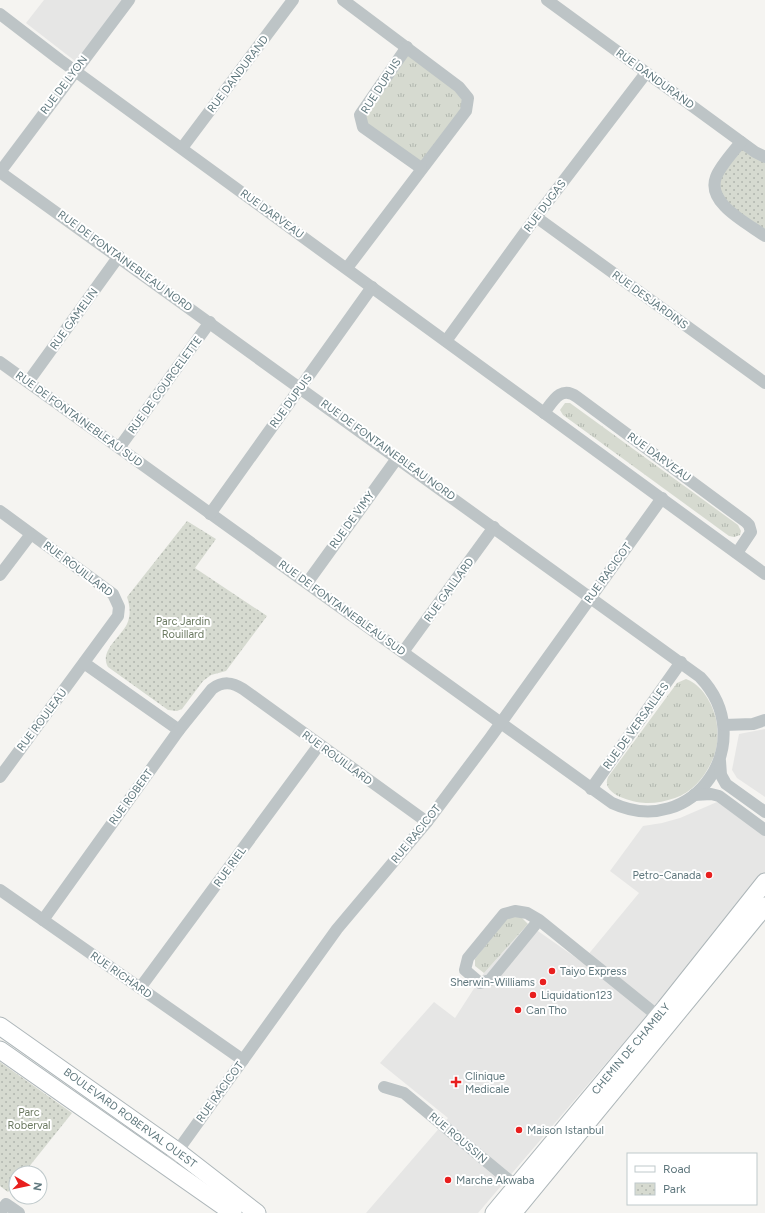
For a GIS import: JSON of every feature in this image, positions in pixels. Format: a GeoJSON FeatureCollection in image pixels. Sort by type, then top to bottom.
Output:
{"type":"FeatureCollection","features":[{"type":"Feature","properties":{"kind":"main road","name":"CHEMIN DE CHAMBLY"},"geometry":{"type":"LineString","coordinates":[[663,1020],[765,882]]}},
{"type":"Feature","properties":{"kind":"main road","name":"CHEMIN DE CHAMBLY"},"geometry":{"type":"LineString","coordinates":[[494,1213],[522,1191],[663,1020],[765,906]]}},
{"type":"Feature","properties":{"kind":"main road","name":"BOULEVARD ROBERVAL OUEST"},"geometry":{"type":"LineString","coordinates":[[0,1026],[177,1151],[257,1213]]}},
{"type":"Feature","properties":{"kind":"main road","name":"BOULEVARD ROBERVAL OUEST"},"geometry":{"type":"LineString","coordinates":[[0,1050],[233,1213]]}},
{"type":"Feature","properties":{"kind":"main road","name":"CHEMIN DE CHAMBLY"},"geometry":{"type":"LineString","coordinates":[[513,1213],[522,1191]]}},
{"type":"Feature","properties":{"kind":"street","name":"RUE DE LYON"},"geometry":{"type":"LineString","coordinates":[[0,172],[129,0]]}},
{"type":"Feature","properties":{"kind":"street","name":"RUE DANDURAND"},"geometry":{"type":"LineString","coordinates":[[182,148],[293,0]]}},
{"type":"Feature","properties":{"kind":"street","name":"RUE DUPUIS"},"geometry":{"type":"LineString","coordinates":[[343,0],[459,87],[468,98],[466,111],[421,168],[347,268]]}},
{"type":"Feature","properties":{"kind":"street","name":"RUE DANDURAND"},"geometry":{"type":"LineString","coordinates":[[547,0],[741,142],[765,157]]}},
{"type":"Feature","properties":{"kind":"street","name":"RUE DARVEAU"},"geometry":{"type":"LineString","coordinates":[[0,14],[75,71],[765,574]]}},
{"type":"Feature","properties":{"kind":"street","name":"RUE DUPUIS"},"geometry":{"type":"LineString","coordinates":[[406,47],[360,115],[363,127],[421,168]]}},
{"type":"Feature","properties":{"kind":"street","name":"RUE DUGAS"},"geometry":{"type":"LineString","coordinates":[[446,341],[536,218],[646,73]]}},
{"type":"Feature","properties":{"kind":"street"},"geometry":{"type":"LineString","coordinates":[[741,142],[716,177],[713,190],[720,204],[765,236]]}},
{"type":"Feature","properties":{"kind":"street","name":"RUE DE FONTAINEBLEAU NORD"},"geometry":{"type":"LineString","coordinates":[[0,172],[398,457],[700,677],[713,692],[720,706],[724,725],[724,745],[720,761]]}},
{"type":"Feature","properties":{"kind":"street","name":"RUE DESJARDINS"},"geometry":{"type":"LineString","coordinates":[[536,218],[765,383]]}},
{"type":"Feature","properties":{"kind":"street","name":"RUE GAMELIN"},"geometry":{"type":"LineString","coordinates":[[28,382],[119,256]]}},
{"type":"Feature","properties":{"kind":"street","name":"RUE DUPUIS"},"geometry":{"type":"LineString","coordinates":[[210,514],[372,287]]}},
{"type":"Feature","properties":{"kind":"street","name":"RUE DE COURCELETTE"},"geometry":{"type":"LineString","coordinates":[[119,448],[210,322]]}},
{"type":"Feature","properties":{"kind":"street","name":"RUE DE FONTAINEBLEAU SUD"},"geometry":{"type":"LineString","coordinates":[[0,362],[591,789],[620,807],[642,811],[667,810],[679,805],[694,795],[706,784],[720,761]]}},
{"type":"Feature","properties":{"kind":"street","name":"RUE DARVEAU"},"geometry":{"type":"LineString","coordinates":[[544,413],[555,399],[564,392],[568,392],[577,397],[746,522],[749,525],[751,532],[737,553]]}},
{"type":"Feature","properties":{"kind":"street","name":"RUE DE VIMY"},"geometry":{"type":"LineString","coordinates":[[307,583],[398,457]]}},
{"type":"Feature","properties":{"kind":"street","name":"RUE RACICOT"},"geometry":{"type":"LineString","coordinates":[[166,1167],[337,929],[427,822],[662,498]]}},
{"type":"Feature","properties":{"kind":"street","name":"RUE ROUILLARD"},"geometry":{"type":"LineString","coordinates":[[0,511],[114,594],[119,607],[118,616],[84,663]]}},
{"type":"Feature","properties":{"kind":"street","name":"RUE GAILLARD"},"geometry":{"type":"LineString","coordinates":[[403,652],[494,527]]}},
{"type":"Feature","properties":{"kind":"street"},"geometry":{"type":"LineString","coordinates":[[0,575],[31,534]]}},
{"type":"Feature","properties":{"kind":"street","name":"RUE DE VERSAILLES"},"geometry":{"type":"LineString","coordinates":[[591,789],[681,662]]}},
{"type":"Feature","properties":{"kind":"street"},"geometry":{"type":"LineString","coordinates":[[84,663],[179,730]]}},
{"type":"Feature","properties":{"kind":"street","name":"RUE ROULEAU"},"geometry":{"type":"LineString","coordinates":[[0,777],[84,663]]}},
{"type":"Feature","properties":{"kind":"street","name":"RUE ROUILLARD"},"geometry":{"type":"LineString","coordinates":[[227,682],[235,684],[243,689],[427,822]]}},
{"type":"Feature","properties":{"kind":"street","name":"RUE ROBERT"},"geometry":{"type":"LineString","coordinates":[[43,920],[179,730],[212,689],[219,684],[227,682]]}},
{"type":"Feature","properties":{"kind":"street"},"geometry":{"type":"LineString","coordinates":[[724,725],[752,724],[765,720]]}},
{"type":"Feature","properties":{"kind":"street","name":"RUE RIEL"},"geometry":{"type":"LineString","coordinates":[[140,988],[319,745]]}},
{"type":"Feature","properties":{"kind":"street"},"geometry":{"type":"LineString","coordinates":[[720,761],[720,771],[726,784],[765,812]]}},
{"type":"Feature","properties":{"kind":"street"},"geometry":{"type":"LineString","coordinates":[[694,795],[711,794],[719,796],[765,830]]}},
{"type":"Feature","properties":{"kind":"street","name":"RUE RICHARD"},"geometry":{"type":"LineString","coordinates":[[0,890],[242,1060]]}},
{"type":"Feature","properties":{"kind":"street"},"geometry":{"type":"LineString","coordinates":[[539,920],[490,980],[480,983],[465,970],[468,958],[504,914],[515,911],[527,913],[539,920],[663,1020]]}},
{"type":"Feature","properties":{"kind":"street","name":"RUE ROUSSIN"},"geometry":{"type":"LineString","coordinates":[[384,1087],[404,1093],[522,1191]]}},
{"type":"Feature","properties":{"kind":"street"},"geometry":{"type":"LineString","coordinates":[[0,1213],[6,1204],[19,1213]]}},
{"type":"Feature","properties":{"kind":"shaded area"},"geometry":{"type":"Polygon","coordinates":[[[44,0],[136,0],[84,68],[26,23],[44,0]]]}},
{"type":"Feature","properties":{"kind":"shaded area"},"geometry":{"type":"Polygon","coordinates":[[[765,729],[765,797],[737,778],[732,770],[739,734],[765,729]]]}},
{"type":"Feature","properties":{"kind":"shaded area"},"geometry":{"type":"Polygon","coordinates":[[[717,802],[765,836],[765,877],[478,1213],[366,1213],[448,1118],[380,1063],[434,1002],[455,1018],[484,973],[528,924],[582,962],[639,893],[610,871],[643,826],[680,818],[717,802]]]}},
{"type":"Feature","properties":{"kind":"green space"},"geometry":{"type":"Polygon","coordinates":[[[407,47],[459,87],[466,111],[421,168],[363,127],[360,115],[407,47]]]}},
{"type":"Feature","properties":{"kind":"green space"},"geometry":{"type":"Polygon","coordinates":[[[741,142],[765,157],[765,236],[720,204],[716,177],[741,142]]]}},
{"type":"Feature","properties":{"kind":"green space"},"geometry":{"type":"Polygon","coordinates":[[[565,403],[570,403],[738,525],[741,531],[740,535],[734,537],[729,536],[563,415],[560,410],[565,403]]]}},
{"type":"Feature","properties":{"kind":"green space","name":"Parc Jardin Rouillard"},"geometry":{"type":"Polygon","coordinates":[[[187,521],[216,539],[195,568],[267,616],[226,671],[211,675],[203,681],[182,709],[177,711],[168,710],[108,667],[106,656],[108,650],[127,624],[130,610],[127,597],[187,521]]]}},
{"type":"Feature","properties":{"kind":"green space"},"geometry":{"type":"Polygon","coordinates":[[[686,679],[697,686],[706,695],[716,719],[718,736],[713,758],[708,769],[692,789],[675,798],[662,802],[642,803],[620,797],[609,789],[607,783],[608,777],[677,683],[686,679]]]}},
{"type":"Feature","properties":{"kind":"green space"},"geometry":{"type":"Polygon","coordinates":[[[509,914],[518,914],[528,924],[484,973],[475,966],[475,959],[509,914]]]}},
{"type":"Feature","properties":{"kind":"green space","name":"Parc Roberval"},"geometry":{"type":"Polygon","coordinates":[[[0,1062],[72,1113],[30,1165],[8,1165],[8,1192],[0,1186],[0,1062]]]}},
{"type":"Feature","properties":{"kind":"place","name":"Petro-Canada"},"geometry":{"type":"Point","coordinates":[709,875]}},
{"type":"Feature","properties":{"kind":"place","name":"Taiyo Express"},"geometry":{"type":"Point","coordinates":[552,971]}},
{"type":"Feature","properties":{"kind":"place","name":"Sherwin-Williams"},"geometry":{"type":"Point","coordinates":[543,982]}},
{"type":"Feature","properties":{"kind":"place","name":"Liquidation123"},"geometry":{"type":"Point","coordinates":[533,995]}},
{"type":"Feature","properties":{"kind":"place","name":"Can Tho"},"geometry":{"type":"Point","coordinates":[518,1010]}},
{"type":"Feature","properties":{"kind":"place","name":"Clinique Medicale"},"geometry":{"type":"Point","coordinates":[456,1082]}},
{"type":"Feature","properties":{"kind":"place","name":"Maison Istanbul"},"geometry":{"type":"Point","coordinates":[519,1130]}},
{"type":"Feature","properties":{"kind":"place","name":"Marche Akwaba"},"geometry":{"type":"Point","coordinates":[448,1180]}}]}
